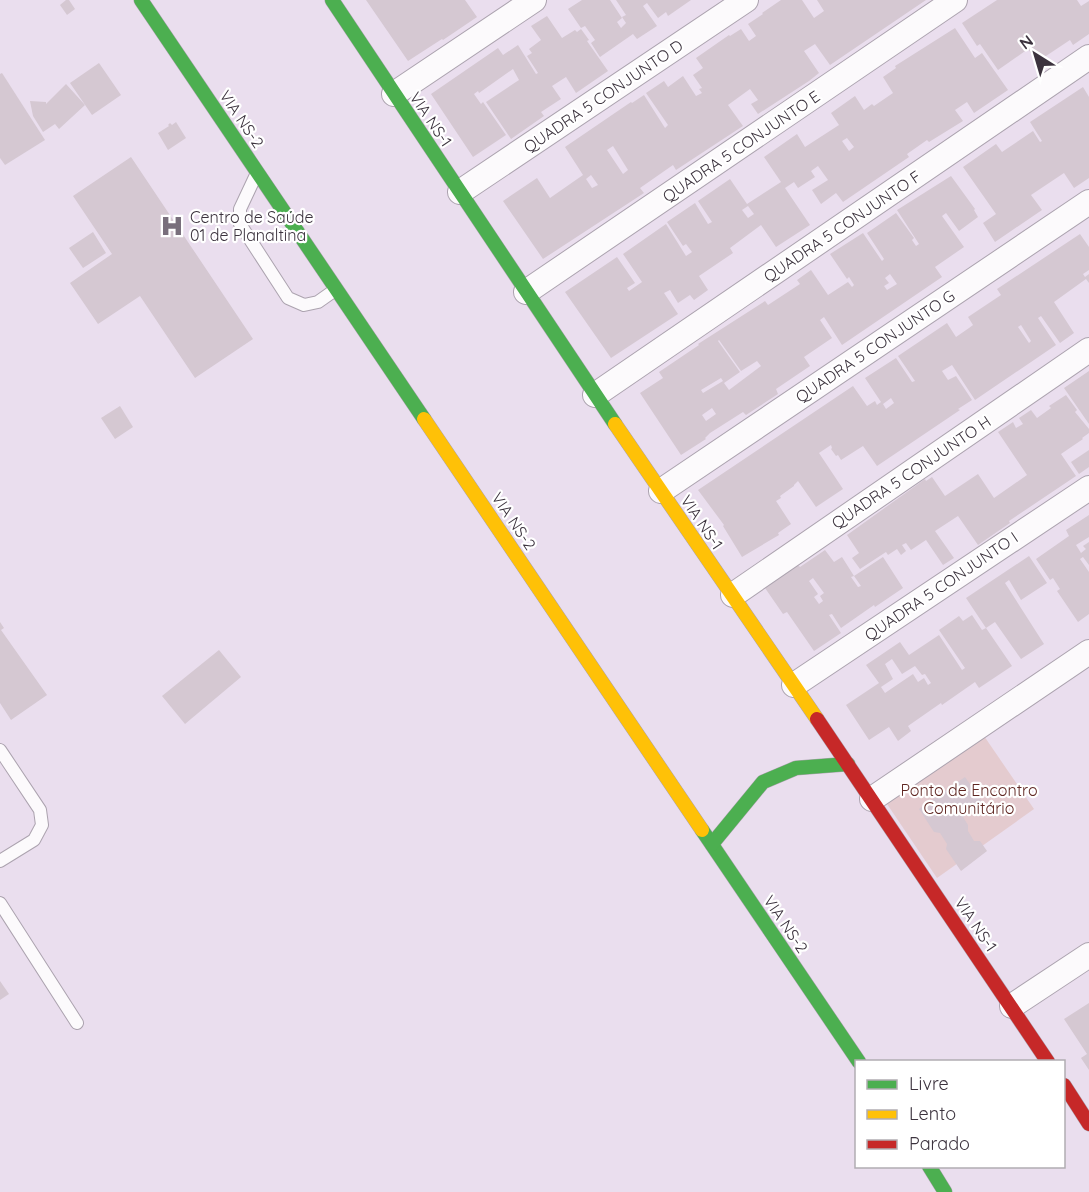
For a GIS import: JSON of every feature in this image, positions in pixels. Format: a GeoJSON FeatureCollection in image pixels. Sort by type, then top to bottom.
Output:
{"type":"FeatureCollection","features":[{"type":"Feature","properties":{"kind":"main road","name":"VIA NS-2"},"geometry":{"type":"LineString","coordinates":[[141,0],[858,1060]]}},
{"type":"Feature","properties":{"kind":"main road","name":"VIA NS-1"},"geometry":{"type":"LineString","coordinates":[[332,0],[595,395],[1012,1006],[1044,1060]]}},
{"type":"Feature","properties":{"kind":"main road"},"geometry":{"type":"LineString","coordinates":[[712,844],[763,782],[796,768],[848,764]]}},
{"type":"Feature","properties":{"kind":"main road"},"geometry":{"type":"LineString","coordinates":[[1065,1086],[1088,1120]]}},
{"type":"Feature","properties":{"kind":"main road"},"geometry":{"type":"LineString","coordinates":[[930,1168],[945,1192]]}},
{"type":"Feature","properties":{"kind":"street"},"geometry":{"type":"LineString","coordinates":[[394,94],[534,0]]}},
{"type":"Feature","properties":{"kind":"street","name":"QUADRA 5 CONJUNTO D"},"geometry":{"type":"LineString","coordinates":[[460,192],[746,0]]}},
{"type":"Feature","properties":{"kind":"street","name":"QUADRA 5 CONJUNTO E"},"geometry":{"type":"LineString","coordinates":[[526,292],[955,0]]}},
{"type":"Feature","properties":{"kind":"street","name":"QUADRA 5 CONJUNTO F"},"geometry":{"type":"LineString","coordinates":[[595,395],[1089,57]]}},
{"type":"Feature","properties":{"kind":"street","name":"QUADRA 5 CONJUNTO G"},"geometry":{"type":"LineString","coordinates":[[661,491],[1089,202]]}},
{"type":"Feature","properties":{"kind":"street","name":"QUADRA 5 CONJUNTO H"},"geometry":{"type":"LineString","coordinates":[[732,595],[1089,350]]}},
{"type":"Feature","properties":{"kind":"street","name":"QUADRA 5 CONJUNTO I"},"geometry":{"type":"LineString","coordinates":[[794,685],[1089,488]]}},
{"type":"Feature","properties":{"kind":"street"},"geometry":{"type":"LineString","coordinates":[[872,799],[1089,652]]}},
{"type":"Feature","properties":{"kind":"street"},"geometry":{"type":"LineString","coordinates":[[1012,1006],[1089,955]]}},
{"type":"Feature","properties":{"kind":"lane"},"geometry":{"type":"LineString","coordinates":[[258,171],[240,209],[240,224],[288,298],[304,305],[318,302],[337,288]]}},
{"type":"Feature","properties":{"kind":"lane"},"geometry":{"type":"LineString","coordinates":[[0,750],[40,810],[42,825],[34,840],[0,861]]}},
{"type":"Feature","properties":{"kind":"lane"},"geometry":{"type":"LineString","coordinates":[[0,903],[77,1023]]}},
{"type":"Feature","properties":{"kind":"green space","name":"Ponto de Encontro Comunitário"},"geometry":{"type":"Polygon","coordinates":[[[982,733],[1034,809],[937,878],[887,804],[982,733]]]}},
{"type":"Feature","properties":{"kind":"building"},"geometry":{"type":"Polygon","coordinates":[[[69,0],[75,9],[67,15],[60,5],[69,0]]]}},
{"type":"Feature","properties":{"kind":"building"},"geometry":{"type":"Polygon","coordinates":[[[366,0],[465,0],[477,17],[408,61],[366,0]]]}},
{"type":"Feature","properties":{"kind":"building"},"geometry":{"type":"Polygon","coordinates":[[[582,0],[610,0],[622,18],[617,22],[621,28],[626,23],[622,17],[626,15],[616,0],[691,0],[668,16],[666,12],[658,18],[647,3],[643,6],[657,26],[637,39],[633,34],[600,57],[591,43],[595,40],[585,26],[581,28],[568,9],[582,0]]]}},
{"type":"Feature","properties":{"kind":"building"},"geometry":{"type":"Polygon","coordinates":[[[781,0],[802,0],[814,18],[824,11],[817,0],[926,0],[830,65],[815,44],[804,51],[819,73],[809,81],[758,114],[751,104],[758,100],[750,89],[728,105],[743,126],[676,170],[673,165],[640,188],[644,193],[543,259],[503,201],[537,178],[550,198],[583,175],[565,147],[644,95],[665,128],[668,125],[646,93],[664,81],[668,87],[683,76],[696,96],[702,93],[699,89],[702,88],[693,75],[703,68],[696,58],[741,29],[749,41],[756,36],[748,24],[781,0]],[[613,146],[607,150],[623,174],[628,170],[613,146]],[[591,175],[586,179],[592,188],[598,185],[591,175]]]}},
{"type":"Feature","properties":{"kind":"building"},"geometry":{"type":"Polygon","coordinates":[[[997,0],[1077,0],[1081,6],[1089,1],[1089,34],[1073,45],[1070,40],[1037,62],[1028,49],[998,70],[980,44],[977,46],[962,23],[997,0]]]}},
{"type":"Feature","properties":{"kind":"building"},"geometry":{"type":"Polygon","coordinates":[[[547,16],[562,38],[581,29],[608,71],[576,93],[566,77],[552,86],[561,99],[541,112],[544,116],[511,139],[486,102],[519,80],[513,69],[479,93],[478,91],[474,94],[481,104],[483,102],[506,135],[473,157],[431,94],[498,48],[503,55],[518,45],[536,74],[538,73],[527,56],[532,53],[529,49],[541,40],[531,26],[547,16]]]}},
{"type":"Feature","properties":{"kind":"building"},"geometry":{"type":"Polygon","coordinates":[[[955,28],[975,58],[982,53],[1008,90],[974,113],[967,102],[955,110],[963,121],[929,142],[927,140],[907,154],[909,157],[843,202],[836,193],[821,204],[812,190],[828,180],[818,166],[811,171],[815,177],[798,188],[794,182],[785,188],[810,225],[776,247],[761,225],[730,248],[733,253],[699,276],[708,290],[694,300],[690,295],[678,303],[670,290],[664,293],[678,314],[611,358],[565,292],[617,257],[635,283],[627,288],[629,291],[642,282],[623,254],[666,224],[686,256],[692,252],[686,244],[683,246],[667,222],[695,203],[708,224],[712,222],[698,201],[730,179],[747,204],[781,182],[764,157],[797,134],[805,147],[839,125],[831,113],[855,96],[864,110],[893,93],[883,77],[896,68],[895,66],[955,28]],[[847,138],[842,141],[849,151],[854,147],[847,138]],[[748,206],[742,210],[748,218],[754,214],[748,206]]]}},
{"type":"Feature","properties":{"kind":"building"},"geometry":{"type":"Polygon","coordinates":[[[99,63],[121,95],[92,115],[70,83],[99,63]]]}},
{"type":"Feature","properties":{"kind":"building"},"geometry":{"type":"Polygon","coordinates":[[[2,73],[45,140],[5,165],[0,158],[0,74],[2,73]]]}},
{"type":"Feature","properties":{"kind":"building"},"geometry":{"type":"Polygon","coordinates":[[[66,84],[85,105],[59,129],[55,124],[43,132],[33,116],[30,101],[46,102],[46,104],[66,84]]]}},
{"type":"Feature","properties":{"kind":"building"},"geometry":{"type":"Polygon","coordinates":[[[1083,87],[1089,97],[1089,178],[1074,188],[1064,173],[1031,195],[1042,210],[995,242],[983,223],[996,214],[963,167],[996,144],[1002,152],[1033,131],[1040,142],[1042,141],[1030,122],[1083,87]]]}},
{"type":"Feature","properties":{"kind":"building"},"geometry":{"type":"Polygon","coordinates":[[[176,122],[186,138],[168,150],[158,133],[170,123],[172,125],[176,122]]]}},
{"type":"Feature","properties":{"kind":"building"},"geometry":{"type":"Polygon","coordinates":[[[131,157],[253,339],[195,378],[140,296],[98,324],[70,283],[112,254],[73,196],[131,157]]]}},
{"type":"Feature","properties":{"kind":"building"},"geometry":{"type":"Polygon","coordinates":[[[951,176],[975,209],[978,217],[959,231],[946,213],[942,216],[964,247],[935,267],[942,277],[842,345],[824,317],[820,320],[832,338],[804,357],[810,366],[776,389],[778,394],[746,415],[743,412],[681,455],[640,393],[663,378],[659,372],[765,301],[768,305],[800,284],[797,280],[811,270],[828,295],[848,282],[852,287],[854,285],[849,277],[847,279],[830,254],[863,233],[882,261],[884,259],[867,233],[896,213],[914,238],[912,240],[916,246],[919,244],[897,210],[951,176]],[[890,274],[885,278],[889,283],[884,286],[887,290],[897,284],[890,274]],[[718,341],[740,372],[724,383],[729,390],[761,366],[757,361],[741,371],[718,341]],[[721,378],[701,390],[703,393],[723,381],[721,378]],[[712,408],[702,415],[706,421],[716,414],[712,408]]]}},
{"type":"Feature","properties":{"kind":"building"},"geometry":{"type":"Polygon","coordinates":[[[93,232],[106,253],[83,268],[69,248],[93,232]]]}},
{"type":"Feature","properties":{"kind":"building"},"geometry":{"type":"Polygon","coordinates":[[[1080,234],[1089,247],[1089,270],[1083,274],[1085,277],[1089,274],[1089,283],[1086,279],[1054,302],[1074,333],[1060,343],[1041,316],[1038,318],[1056,345],[975,400],[952,365],[942,371],[948,380],[956,376],[972,400],[877,466],[863,446],[841,460],[831,449],[831,445],[819,453],[843,489],[816,507],[798,481],[776,501],[791,524],[778,533],[779,535],[742,557],[724,525],[698,490],[853,386],[867,406],[875,401],[877,405],[881,402],[865,378],[896,358],[912,382],[915,381],[898,356],[947,323],[956,337],[973,325],[968,317],[1001,295],[997,289],[1080,234]],[[1021,325],[1018,327],[1029,343],[1031,341],[1021,325]],[[891,398],[883,404],[886,409],[894,403],[891,398]]]}},
{"type":"Feature","properties":{"kind":"building"},"geometry":{"type":"Polygon","coordinates":[[[1089,371],[1089,424],[1064,388],[1089,371]]]}},
{"type":"Feature","properties":{"kind":"building"},"geometry":{"type":"Polygon","coordinates":[[[1066,395],[1077,410],[1075,412],[1089,429],[1089,433],[1083,439],[1061,454],[1076,476],[978,545],[958,516],[935,531],[954,558],[943,565],[926,540],[911,550],[906,543],[902,545],[906,551],[901,555],[897,549],[888,555],[886,552],[860,569],[852,558],[859,553],[847,535],[925,479],[926,481],[932,477],[945,496],[978,474],[994,498],[1027,475],[998,432],[1013,422],[1016,428],[1023,424],[1019,418],[1031,410],[1037,418],[1051,408],[1049,406],[1066,395]]]}},
{"type":"Feature","properties":{"kind":"building"},"geometry":{"type":"Polygon","coordinates":[[[120,406],[133,427],[115,439],[101,418],[120,406]]]}},
{"type":"Feature","properties":{"kind":"building"},"geometry":{"type":"Polygon","coordinates":[[[1089,450],[1089,467],[1079,474],[1071,462],[1089,450]]]}},
{"type":"Feature","properties":{"kind":"building"},"geometry":{"type":"Polygon","coordinates":[[[1089,515],[1089,537],[1076,545],[1081,553],[1086,549],[1083,546],[1089,542],[1089,565],[1083,557],[1080,559],[1089,572],[1089,614],[1078,622],[1057,591],[1060,589],[1053,578],[1050,580],[1036,559],[1069,536],[1066,530],[1089,515]]]}},
{"type":"Feature","properties":{"kind":"building"},"geometry":{"type":"Polygon","coordinates":[[[825,550],[834,562],[842,557],[854,576],[883,557],[903,588],[841,628],[832,614],[829,615],[841,633],[814,651],[787,612],[783,614],[765,588],[798,565],[800,567],[825,550]],[[854,576],[851,577],[858,587],[861,586],[854,576]],[[813,578],[809,581],[818,594],[814,597],[819,604],[823,601],[820,596],[824,593],[813,578]]]}},
{"type":"Feature","properties":{"kind":"building"},"geometry":{"type":"Polygon","coordinates":[[[1029,556],[1047,583],[1021,600],[1009,580],[1005,583],[1044,644],[1021,659],[995,622],[986,628],[966,598],[1029,556]]]}},
{"type":"Feature","properties":{"kind":"building"},"geometry":{"type":"Polygon","coordinates":[[[972,615],[982,630],[986,628],[1012,666],[979,688],[975,682],[942,705],[941,703],[908,726],[911,731],[898,741],[889,727],[869,740],[846,705],[879,683],[866,665],[900,642],[909,655],[939,635],[962,670],[965,668],[939,630],[959,616],[963,621],[972,615]],[[892,659],[885,664],[893,679],[881,687],[885,693],[913,674],[918,682],[924,678],[928,685],[931,683],[915,666],[902,674],[892,659]]]}},
{"type":"Feature","properties":{"kind":"building"},"geometry":{"type":"Polygon","coordinates":[[[0,622],[4,628],[1,630],[47,695],[11,720],[0,703],[0,622]]]}},
{"type":"Feature","properties":{"kind":"building"},"geometry":{"type":"Polygon","coordinates":[[[219,650],[241,677],[185,724],[162,696],[219,650]]]}},
{"type":"Feature","properties":{"kind":"building"},"geometry":{"type":"Polygon","coordinates":[[[965,777],[983,803],[963,817],[974,841],[980,841],[987,851],[961,871],[946,849],[947,844],[940,833],[934,832],[919,809],[965,777]]]}},
{"type":"Feature","properties":{"kind":"building"},"geometry":{"type":"Polygon","coordinates":[[[0,981],[9,994],[0,1000],[0,981]]]}},
{"type":"Feature","properties":{"kind":"building"},"geometry":{"type":"Polygon","coordinates":[[[1089,1003],[1089,1070],[1081,1058],[1087,1054],[1064,1019],[1089,1003]]]}},
{"type":"Feature","properties":{"kind":"traffic: fast"},"geometry":{"type":"LineString","coordinates":[[141,0],[424,419]]}},
{"type":"Feature","properties":{"kind":"traffic: fast"},"geometry":{"type":"LineString","coordinates":[[332,0],[615,424]]}},
{"type":"Feature","properties":{"kind":"traffic: fast"},"geometry":{"type":"LineString","coordinates":[[712,844],[763,782],[796,768],[848,764]]}},
{"type":"Feature","properties":{"kind":"traffic: fast"},"geometry":{"type":"LineString","coordinates":[[702,830],[858,1060]]}},
{"type":"Feature","properties":{"kind":"traffic: fast"},"geometry":{"type":"LineString","coordinates":[[930,1168],[945,1192]]}},
{"type":"Feature","properties":{"kind":"traffic: slow"},"geometry":{"type":"LineString","coordinates":[[424,419],[702,830]]}},
{"type":"Feature","properties":{"kind":"traffic: slow"},"geometry":{"type":"LineString","coordinates":[[615,424],[817,719]]}},
{"type":"Feature","properties":{"kind":"traffic: jam"},"geometry":{"type":"LineString","coordinates":[[817,719],[1047,1060]]}},
{"type":"Feature","properties":{"kind":"traffic: jam"},"geometry":{"type":"LineString","coordinates":[[1065,1087],[1089,1124]]}},
{"type":"Feature","properties":{"kind":"place","name":"Centro de Saúde 01 de Planaltina"},"geometry":{"type":"Point","coordinates":[172,226]}}]}
